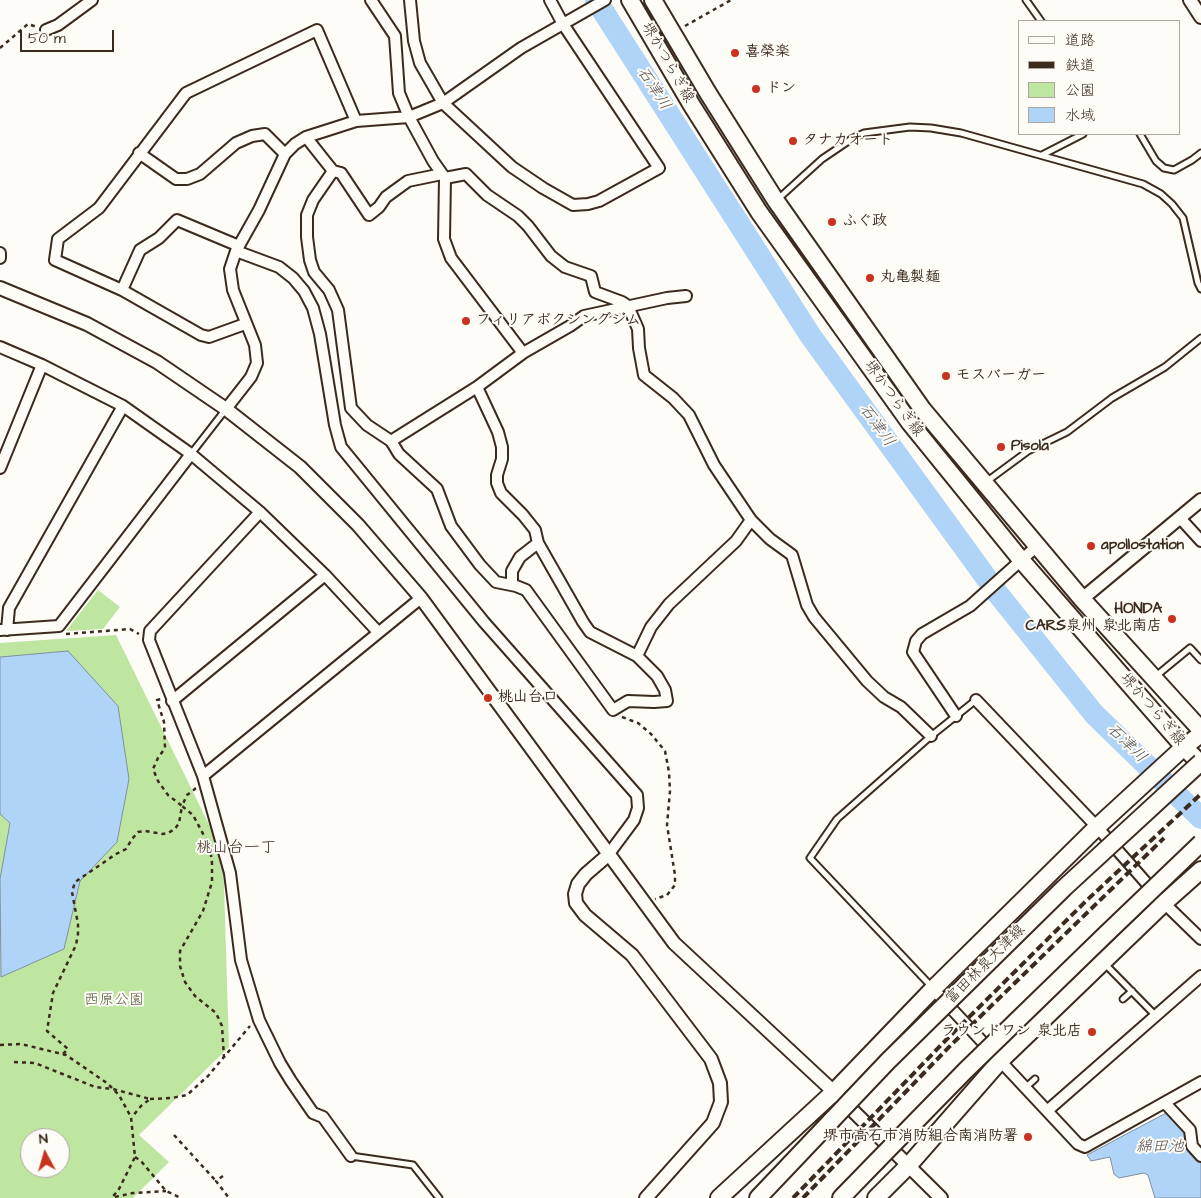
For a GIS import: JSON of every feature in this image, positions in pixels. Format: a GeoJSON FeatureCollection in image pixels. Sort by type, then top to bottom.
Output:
{"type":"FeatureCollection","features":[{"type":"Feature","properties":{"kind":"main road","name":"堺かつらぎ線"},"geometry":{"type":"LineString","coordinates":[[630,0],[691,104],[759,212],[910,423],[1016,566],[1180,751],[1201,763]]}},
{"type":"Feature","properties":{"kind":"main road","name":"堺かつらぎ線"},"geometry":{"type":"LineString","coordinates":[[654,0],[708,93],[776,201],[923,410],[1082,599],[1201,730]]}},
{"type":"Feature","properties":{"kind":"main road"},"geometry":{"type":"LineString","coordinates":[[719,1198],[834,1092],[933,989],[1097,827],[1201,734]]}},
{"type":"Feature","properties":{"kind":"main road","name":"富田林泉大津線"},"geometry":{"type":"LineString","coordinates":[[758,1198],[888,1061],[1064,888],[1201,763]]}},
{"type":"Feature","properties":{"kind":"main road"},"geometry":{"type":"LineString","coordinates":[[841,1198],[958,1078],[1201,843]]}},
{"type":"Feature","properties":{"kind":"main road"},"geometry":{"type":"LineString","coordinates":[[876,1198],[909,1165],[1000,1061],[1164,903],[1201,870]]}},
{"type":"Feature","properties":{"kind":"street"},"geometry":{"type":"LineString","coordinates":[[46,30],[58,25],[92,0]]}},
{"type":"Feature","properties":{"kind":"street"},"geometry":{"type":"LineString","coordinates":[[370,0],[395,36],[399,93],[409,116],[434,162],[444,176],[444,239],[451,258],[523,353]]}},
{"type":"Feature","properties":{"kind":"street"},"geometry":{"type":"LineString","coordinates":[[410,0],[414,41],[420,63],[443,103],[512,167],[543,188],[573,204],[588,204],[599,201],[659,168],[563,24],[550,0]]}},
{"type":"Feature","properties":{"kind":"street"},"geometry":{"type":"LineString","coordinates":[[226,408],[251,377],[257,363],[255,345],[245,324],[230,277],[230,269],[285,154],[306,137],[356,122],[409,116],[443,103],[521,48],[605,0]]}},
{"type":"Feature","properties":{"kind":"street"},"geometry":{"type":"LineString","coordinates":[[1190,0],[1201,17]]}},
{"type":"Feature","properties":{"kind":"street"},"geometry":{"type":"LineString","coordinates":[[245,324],[209,337],[201,335],[122,290],[55,260],[58,239],[99,208],[186,93],[317,30],[356,122]]}},
{"type":"Feature","properties":{"kind":"street"},"geometry":{"type":"LineString","coordinates":[[139,154],[176,179],[187,179],[200,174],[236,143],[252,136],[265,134],[285,154]]}},
{"type":"Feature","properties":{"kind":"street"},"geometry":{"type":"LineString","coordinates":[[306,137],[333,171],[341,173],[368,215],[379,207],[386,197],[408,181],[466,174],[487,195],[518,216],[551,256],[565,267],[591,276],[595,292],[628,306],[638,329],[644,375],[673,398],[689,415],[714,465],[751,520],[770,539],[792,555],[808,605],[814,617],[867,681],[884,697],[901,707],[931,736]]}},
{"type":"Feature","properties":{"kind":"street"},"geometry":{"type":"LineString","coordinates":[[333,171],[313,200],[307,214],[306,237],[314,272],[329,290],[338,310],[351,408],[367,425],[391,441],[399,454],[437,489],[451,526],[480,565],[496,582],[526,590],[613,710],[628,701],[667,701],[665,690],[657,676],[637,656],[590,632],[582,622],[538,543],[535,530],[501,493],[497,483],[497,475],[502,459],[502,448],[498,432],[477,387]]}},
{"type":"Feature","properties":{"kind":"street"},"geometry":{"type":"LineString","coordinates":[[122,290],[140,250],[159,238],[177,220],[280,267],[293,278],[304,291],[314,308],[320,334],[334,425],[341,447],[484,622],[637,795],[638,808],[634,820],[608,854],[578,884],[575,894],[576,903],[585,915],[632,955],[711,1059],[720,1083],[720,1102],[713,1123],[646,1198]]}},
{"type":"Feature","properties":{"kind":"street"},"geometry":{"type":"LineString","coordinates":[[0,252],[0,258]]}},
{"type":"Feature","properties":{"kind":"street"},"geometry":{"type":"LineString","coordinates":[[0,288],[87,324],[157,362],[226,408],[300,467],[358,525],[421,598],[674,944],[834,1092],[941,1198]]}},
{"type":"Feature","properties":{"kind":"street"},"geometry":{"type":"LineString","coordinates":[[391,441],[477,387],[523,353],[584,316],[667,298],[686,296]]}},
{"type":"Feature","properties":{"kind":"street"},"geometry":{"type":"LineString","coordinates":[[0,347],[42,365],[123,406],[191,454],[260,512],[325,575],[378,632]]}},
{"type":"Feature","properties":{"kind":"street"},"geometry":{"type":"LineString","coordinates":[[0,468],[42,365]]}},
{"type":"Feature","properties":{"kind":"street"},"geometry":{"type":"LineString","coordinates":[[123,406],[9,608],[3,630],[59,626],[191,454]]}},
{"type":"Feature","properties":{"kind":"street"},"geometry":{"type":"LineString","coordinates":[[1082,599],[1201,500]]}},
{"type":"Feature","properties":{"kind":"street"},"geometry":{"type":"LineString","coordinates":[[260,512],[150,631],[149,640],[167,700],[203,776],[230,873],[241,960],[259,1020],[291,1081],[313,1112],[323,1118],[351,1156]]}},
{"type":"Feature","properties":{"kind":"street"},"geometry":{"type":"LineString","coordinates":[[1180,518],[1201,541]]}},
{"type":"Feature","properties":{"kind":"street"},"geometry":{"type":"LineString","coordinates":[[637,656],[651,627],[669,604],[720,557],[740,536],[751,520]]}},
{"type":"Feature","properties":{"kind":"street"},"geometry":{"type":"LineString","coordinates":[[512,585],[512,571],[520,558],[538,543]]}},
{"type":"Feature","properties":{"kind":"street"},"geometry":{"type":"LineString","coordinates":[[956,716],[913,652],[916,641],[922,634],[970,606],[1038,546]]}},
{"type":"Feature","properties":{"kind":"street"},"geometry":{"type":"LineString","coordinates":[[167,700],[325,575]]}},
{"type":"Feature","properties":{"kind":"street"},"geometry":{"type":"LineString","coordinates":[[203,776],[421,598]]}},
{"type":"Feature","properties":{"kind":"street"},"geometry":{"type":"LineString","coordinates":[[976,700],[1097,827],[1164,903],[1201,939]]}},
{"type":"Feature","properties":{"kind":"street"},"geometry":{"type":"LineString","coordinates":[[1047,1111],[1201,976]]}},
{"type":"Feature","properties":{"kind":"street"},"geometry":{"type":"LineString","coordinates":[[933,989],[1078,1144],[1084,1147],[1201,1082]]}},
{"type":"Feature","properties":{"kind":"street"},"geometry":{"type":"LineString","coordinates":[[1165,1103],[1190,1130],[1192,1146],[1201,1156]]}},
{"type":"Feature","properties":{"kind":"lane"},"geometry":{"type":"LineString","coordinates":[[1026,0],[1040,20]]}},
{"type":"Feature","properties":{"kind":"lane"},"geometry":{"type":"LineString","coordinates":[[776,201],[822,159],[853,138],[864,133],[910,127],[961,133],[1143,184],[1161,194],[1183,218],[1201,289]]}},
{"type":"Feature","properties":{"kind":"lane"},"geometry":{"type":"LineString","coordinates":[[1042,156],[1081,135]]}},
{"type":"Feature","properties":{"kind":"lane"},"geometry":{"type":"LineString","coordinates":[[1141,135],[1156,161],[1164,168],[1174,170],[1201,153]]}},
{"type":"Feature","properties":{"kind":"lane"},"geometry":{"type":"LineString","coordinates":[[985,483],[1028,451],[1067,432],[1112,398],[1165,367],[1201,338]]}},
{"type":"Feature","properties":{"kind":"lane"},"geometry":{"type":"LineString","coordinates":[[191,454],[226,408]]}},
{"type":"Feature","properties":{"kind":"lane"},"geometry":{"type":"LineString","coordinates":[[1154,678],[1190,648],[1201,660]]}},
{"type":"Feature","properties":{"kind":"lane"},"geometry":{"type":"LineString","coordinates":[[933,989],[810,858],[836,820],[931,736],[976,700]]}},
{"type":"Feature","properties":{"kind":"lane"},"geometry":{"type":"LineString","coordinates":[[1103,962],[1156,1016]]}},
{"type":"Feature","properties":{"kind":"lane"},"geometry":{"type":"LineString","coordinates":[[1123,999],[1132,991]]}},
{"type":"Feature","properties":{"kind":"lane"},"geometry":{"type":"LineString","coordinates":[[1025,1088],[1035,1079]]}},
{"type":"Feature","properties":{"kind":"lane"},"geometry":{"type":"LineString","coordinates":[[351,1156],[413,1166],[439,1198]]}},
{"type":"Feature","properties":{"kind":"path"},"geometry":{"type":"LineString","coordinates":[[673,34],[731,0]]}},
{"type":"Feature","properties":{"kind":"path"},"geometry":{"type":"LineString","coordinates":[[0,48],[28,24],[46,30]]}},
{"type":"Feature","properties":{"kind":"path"},"geometry":{"type":"LineString","coordinates":[[64,634],[130,629],[138,634],[142,643]]}},
{"type":"Feature","properties":{"kind":"path"},"geometry":{"type":"LineString","coordinates":[[167,700],[157,700],[164,722],[165,748],[153,769],[158,781],[168,795],[193,815],[210,848],[212,863],[212,882],[203,912],[180,951],[180,966],[185,982],[195,996],[216,1013],[222,1026],[224,1058]]}},
{"type":"Feature","properties":{"kind":"path"},"geometry":{"type":"LineString","coordinates":[[613,710],[619,716],[638,723],[651,734],[665,751],[669,772],[670,791],[667,825],[675,885],[667,896],[644,902]]}},
{"type":"Feature","properties":{"kind":"path"},"geometry":{"type":"LineString","coordinates":[[63,1054],[68,1049],[47,1031],[54,993],[76,946],[78,924],[72,892],[75,882],[126,849],[138,832],[145,831],[163,834],[175,829],[179,823],[182,806],[187,795],[195,789],[192,780]]}},
{"type":"Feature","properties":{"kind":"path"},"geometry":{"type":"LineString","coordinates":[[14,1062],[35,1063],[95,1087],[113,1089],[150,1098],[172,1098],[187,1095],[198,1087],[252,1023],[259,1020]]}},
{"type":"Feature","properties":{"kind":"path"},"geometry":{"type":"LineString","coordinates":[[0,1045],[21,1044],[63,1054],[107,1083],[119,1094],[131,1117],[135,1157],[112,1198]]}},
{"type":"Feature","properties":{"kind":"path"},"geometry":{"type":"LineString","coordinates":[[131,1117],[150,1098]]}},
{"type":"Feature","properties":{"kind":"path"},"geometry":{"type":"LineString","coordinates":[[174,1135],[230,1198]]}},
{"type":"Feature","properties":{"kind":"path"},"geometry":{"type":"LineString","coordinates":[[135,1157],[141,1161],[166,1191],[181,1198]]}},
{"type":"Feature","properties":{"kind":"path"},"geometry":{"type":"LineString","coordinates":[[216,1181],[223,1176]]}},
{"type":"Feature","properties":{"kind":"path"},"geometry":{"type":"LineString","coordinates":[[112,1198],[133,1193],[166,1191]]}},
{"type":"Feature","properties":{"kind":"green space"},"geometry":{"type":"Polygon","coordinates":[[[98,590],[120,607],[103,629],[66,631],[98,590]]]}},
{"type":"Feature","properties":{"kind":"green space","name":"西原公園"},"geometry":{"type":"Polygon","coordinates":[[[116,635],[223,853],[229,1047],[139,1135],[169,1162],[133,1198],[0,1198],[0,643],[116,635]]]}},
{"type":"Feature","properties":{"kind":"water"},"geometry":{"type":"Polygon","coordinates":[[[68,651],[118,706],[129,779],[117,842],[80,881],[64,949],[1,977],[0,879],[10,823],[0,814],[0,657],[68,651]]]}},
{"type":"Feature","properties":{"kind":"water","name":"綿田池"},"geometry":{"type":"Polygon","coordinates":[[[1168,1112],[1186,1133],[1188,1147],[1201,1162],[1201,1198],[1155,1198],[1148,1175],[1144,1173],[1119,1178],[1114,1174],[1110,1157],[1091,1161],[1087,1155],[1168,1112]]]}},
{"type":"Feature","properties":{"kind":"waterway","name":"石津川"},"geometry":{"type":"LineString","coordinates":[[596,0],[810,335],[998,594],[1094,714],[1201,818]]}},
{"type":"Feature","properties":{"kind":"railway"},"geometry":{"type":"LineString","coordinates":[[793,1198],[946,1040],[1086,901],[1201,794]]}},
{"type":"Feature","properties":{"kind":"railway"},"geometry":{"type":"LineString","coordinates":[[803,1198],[951,1045],[1164,838]]}},
{"type":"Feature","properties":{"kind":"place","name":"喜榮楽"},"geometry":{"type":"Point","coordinates":[735,53]}},
{"type":"Feature","properties":{"kind":"place","name":"ドン"},"geometry":{"type":"Point","coordinates":[756,89]}},
{"type":"Feature","properties":{"kind":"place","name":"タナカオート"},"geometry":{"type":"Point","coordinates":[793,141]}},
{"type":"Feature","properties":{"kind":"place","name":"ふぐ政"},"geometry":{"type":"Point","coordinates":[832,222]}},
{"type":"Feature","properties":{"kind":"place","name":"丸亀製麺"},"geometry":{"type":"Point","coordinates":[870,278]}},
{"type":"Feature","properties":{"kind":"place","name":"フィリアボクシングジム"},"geometry":{"type":"Point","coordinates":[466,321]}},
{"type":"Feature","properties":{"kind":"place","name":"モスバーガー"},"geometry":{"type":"Point","coordinates":[946,376]}},
{"type":"Feature","properties":{"kind":"place","name":"Pisola"},"geometry":{"type":"Point","coordinates":[1001,447]}},
{"type":"Feature","properties":{"kind":"place","name":"apollostation"},"geometry":{"type":"Point","coordinates":[1091,546]}},
{"type":"Feature","properties":{"kind":"place","name":"HONDA CARS泉州 泉北南店"},"geometry":{"type":"Point","coordinates":[1172,619]}},
{"type":"Feature","properties":{"kind":"place","name":"桃山台口"},"geometry":{"type":"Point","coordinates":[488,698]}},
{"type":"Feature","properties":{"kind":"place","name":"ラウンドワン 泉北店"},"geometry":{"type":"Point","coordinates":[1092,1032]}},
{"type":"Feature","properties":{"kind":"place","name":"堺市高石市消防組合南消防署"},"geometry":{"type":"Point","coordinates":[1028,1137]}},
{"type":"Feature","properties":{"kind":"district","name":"桃山台一丁"},"geometry":{"type":"Point","coordinates":[236,849]}}]}
